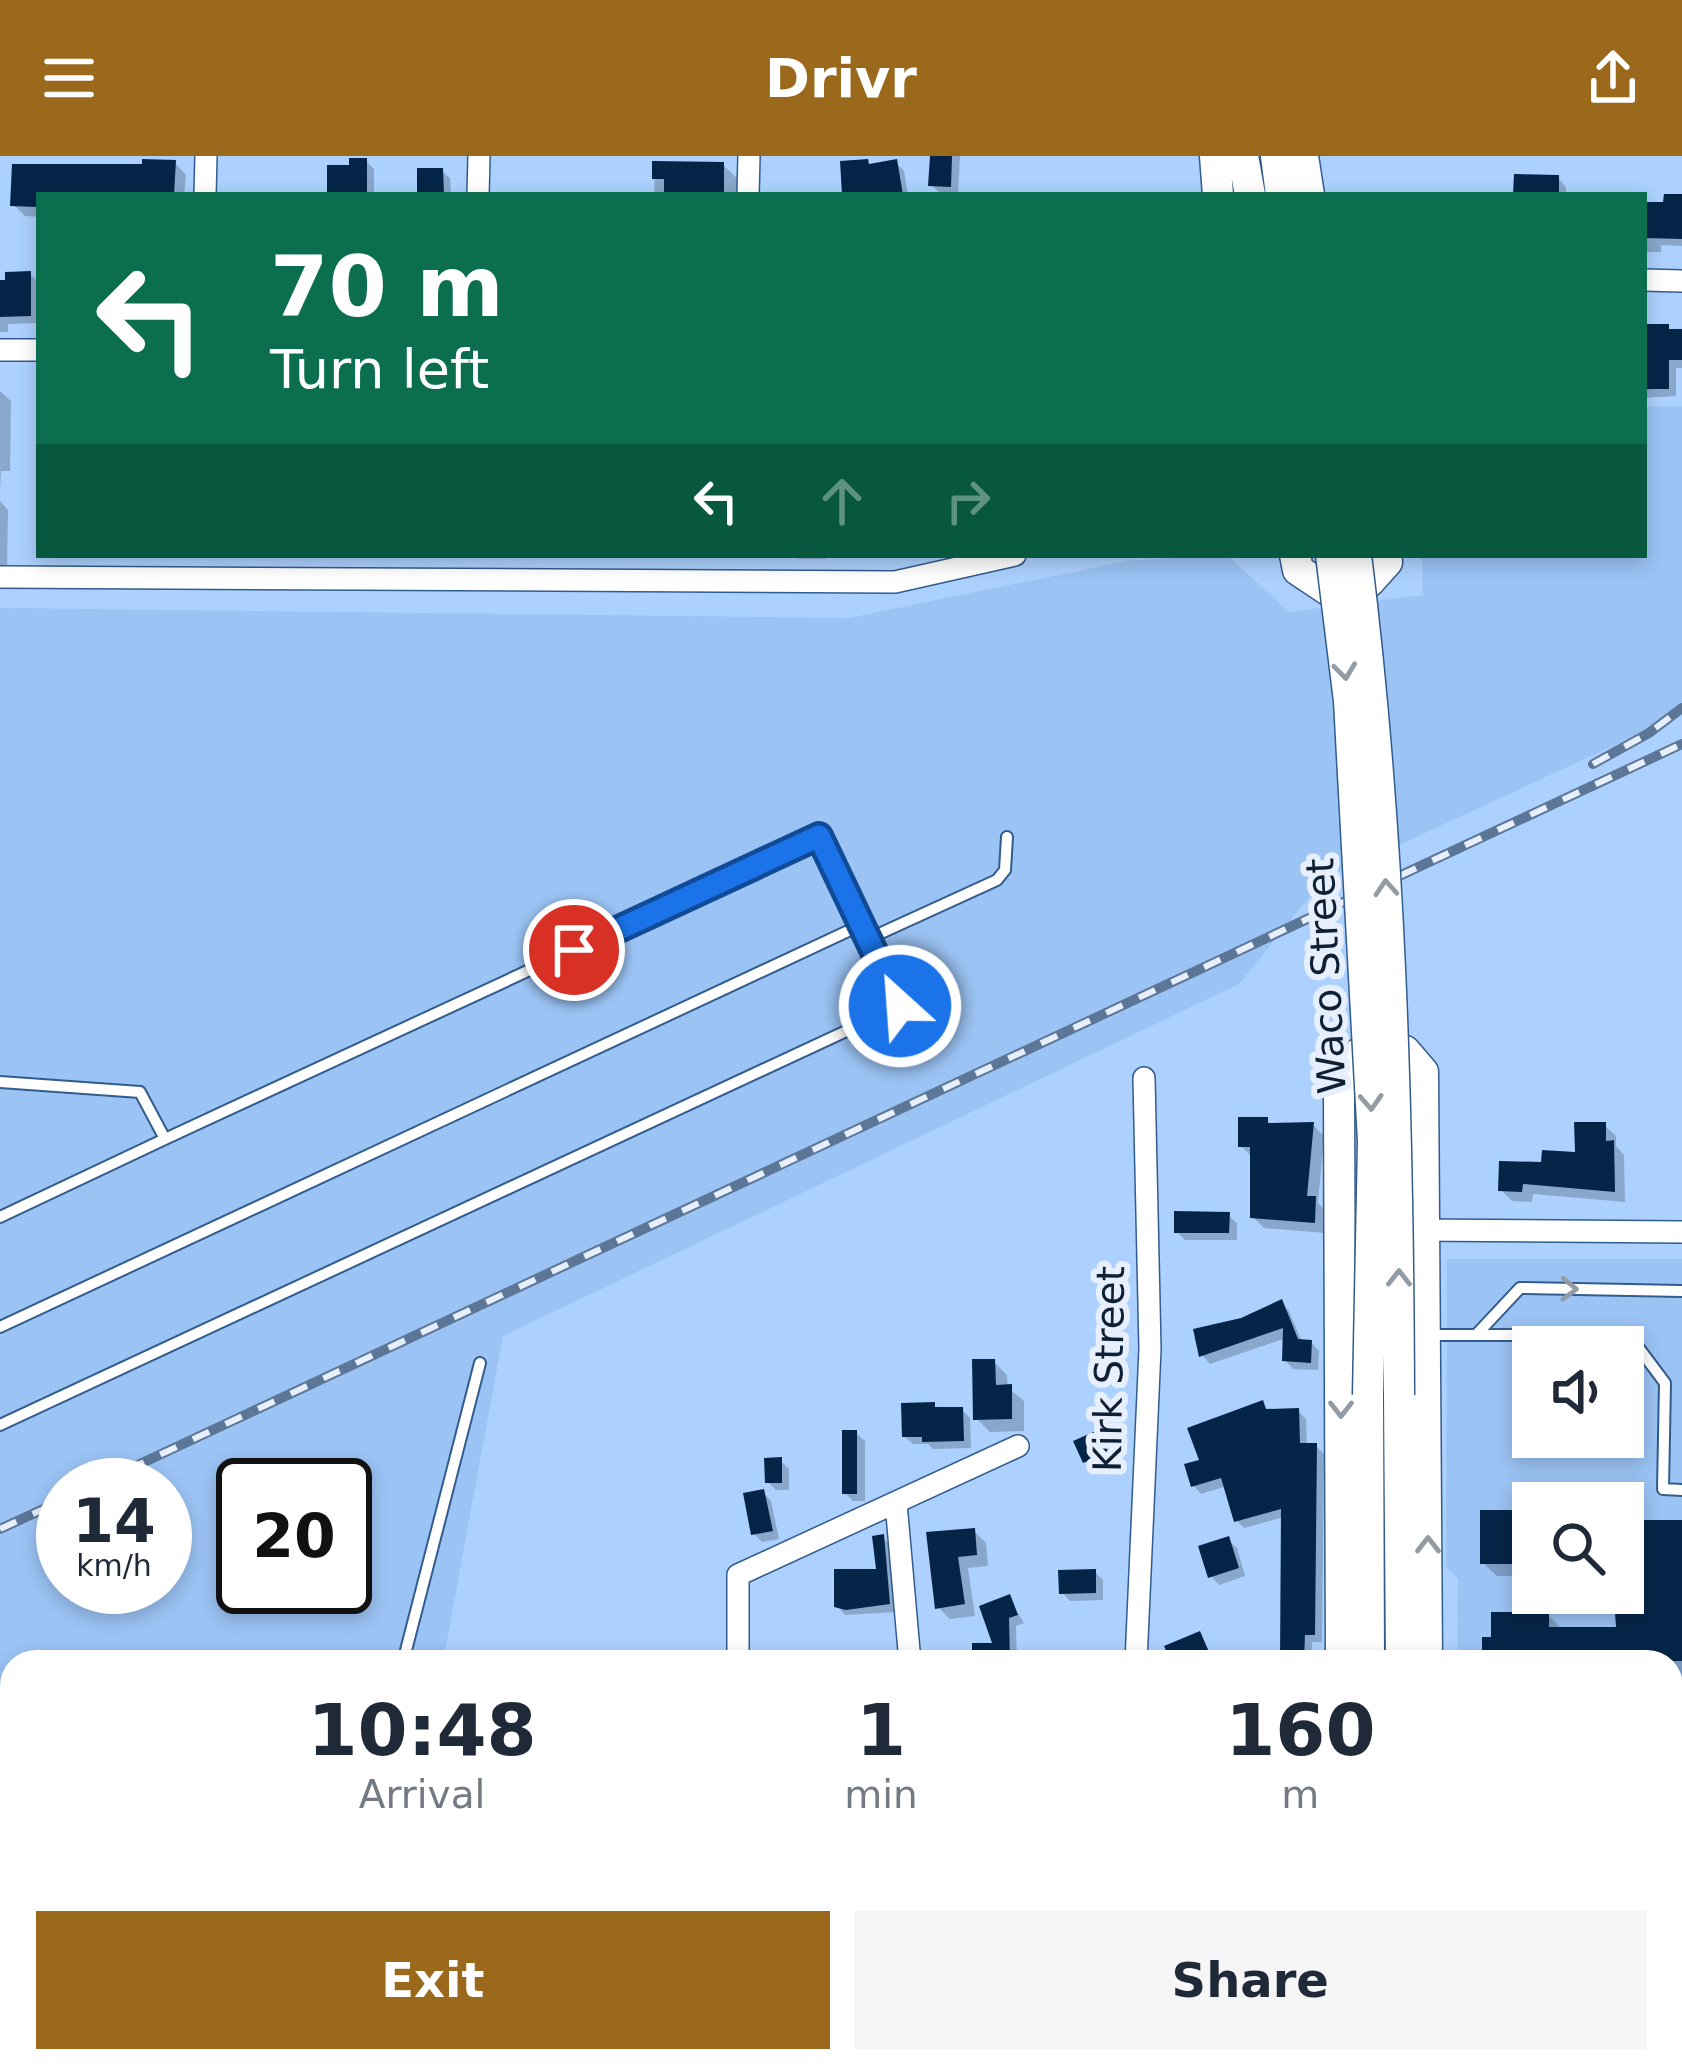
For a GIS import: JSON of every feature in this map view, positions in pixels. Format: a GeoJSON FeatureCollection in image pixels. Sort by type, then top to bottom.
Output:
{"type":"FeatureCollection","features":[{"type":"Feature","properties":{"kind":"main road"},"geometry":{"type":"LineString","coordinates":[[1215,156],[1218,192]]}},
{"type":"Feature","properties":{"kind":"main road"},"geometry":{"type":"LineString","coordinates":[[1243,156],[1249,192]]}},
{"type":"Feature","properties":{"kind":"main road"},"geometry":{"type":"LineString","coordinates":[[1276,156],[1281,192]]}},
{"type":"Feature","properties":{"kind":"main road"},"geometry":{"type":"LineString","coordinates":[[1303,156],[1309,192]]}},
{"type":"Feature","properties":{"kind":"main road"},"geometry":{"type":"LineString","coordinates":[[1296,558],[1298,570],[1328,590],[1369,582],[1386,558]]}},
{"type":"Feature","properties":{"kind":"main road","name":"Waco Street"},"geometry":{"type":"LineString","coordinates":[[1330,558],[1349,701],[1384,1395]]}},
{"type":"Feature","properties":{"kind":"main road","name":"Waco Street"},"geometry":{"type":"LineString","coordinates":[[1356,558],[1374,699],[1399,1141],[1384,1395]]}},
{"type":"Feature","properties":{"kind":"main road"},"geometry":{"type":"LineString","coordinates":[[1342,1650],[1341,1068],[1362,1051],[1405,1051],[1423,1072],[1427,1650]]}},
{"type":"Feature","properties":{"kind":"main road"},"geometry":{"type":"LineString","coordinates":[[1370,1650],[1384,1395]]}},
{"type":"Feature","properties":{"kind":"main road"},"geometry":{"type":"LineString","coordinates":[[1384,1395],[1400,1650]]}},
{"type":"Feature","properties":{"kind":"street"},"geometry":{"type":"LineString","coordinates":[[206,156],[206,192]]}},
{"type":"Feature","properties":{"kind":"street"},"geometry":{"type":"LineString","coordinates":[[478,192],[479,156]]}},
{"type":"Feature","properties":{"kind":"street"},"geometry":{"type":"LineString","coordinates":[[748,156],[748,192]]}},
{"type":"Feature","properties":{"kind":"street"},"geometry":{"type":"LineString","coordinates":[[1647,280],[1682,281]]}},
{"type":"Feature","properties":{"kind":"street"},"geometry":{"type":"LineString","coordinates":[[0,350],[36,350]]}},
{"type":"Feature","properties":{"kind":"street"},"geometry":{"type":"LineString","coordinates":[[473,558],[473,581]]}},
{"type":"Feature","properties":{"kind":"street"},"geometry":{"type":"LineString","coordinates":[[746,581],[747,558]]}},
{"type":"Feature","properties":{"kind":"street"},"geometry":{"type":"LineString","coordinates":[[0,577],[201,566],[473,581],[895,582],[1003,558]]}},
{"type":"Feature","properties":{"kind":"street","name":"Kirk Street"},"geometry":{"type":"LineString","coordinates":[[1137,1650],[1150,1349],[1144,1078]]}},
{"type":"Feature","properties":{"kind":"street"},"geometry":{"type":"LineString","coordinates":[[1340,1229],[1682,1232]]}},
{"type":"Feature","properties":{"kind":"street"},"geometry":{"type":"LineString","coordinates":[[738,1650],[738,1575],[1018,1446]]}},
{"type":"Feature","properties":{"kind":"street"},"geometry":{"type":"LineString","coordinates":[[896,1503],[909,1650]]}},
{"type":"Feature","properties":{"kind":"lane"},"geometry":{"type":"LineString","coordinates":[[0,1217],[819,836],[900,1006],[0,1425]]}},
{"type":"Feature","properties":{"kind":"lane"},"geometry":{"type":"LineString","coordinates":[[868,939],[998,880],[1005,870],[1007,836]]}},
{"type":"Feature","properties":{"kind":"lane"},"geometry":{"type":"LineString","coordinates":[[0,1327],[861,925]]}},
{"type":"Feature","properties":{"kind":"lane"},"geometry":{"type":"LineString","coordinates":[[0,1082],[140,1092],[166,1139]]}},
{"type":"Feature","properties":{"kind":"lane"},"geometry":{"type":"LineString","coordinates":[[1476,1335],[1520,1288],[1682,1291]]}},
{"type":"Feature","properties":{"kind":"lane"},"geometry":{"type":"LineString","coordinates":[[1426,1335],[1629,1335],[1665,1383],[1663,1490],[1682,1490]]}},
{"type":"Feature","properties":{"kind":"lane"},"geometry":{"type":"LineString","coordinates":[[406,1650],[480,1363]]}},
{"type":"Feature","properties":{"kind":"shaded area"},"geometry":{"type":"Polygon","coordinates":[[[1682,406],[1682,714],[1323,880],[1239,984],[503,1336],[445,1650],[0,1650],[0,608],[849,618],[1126,561],[1230,558],[1289,612],[1423,595],[1422,558],[1647,558],[1647,407],[1682,406]]]}},
{"type":"Feature","properties":{"kind":"shaded area"},"geometry":{"type":"Polygon","coordinates":[[[1447,1259],[1682,1259],[1682,1650],[1457,1650],[1458,1579],[1446,1566],[1447,1259]]]}},
{"type":"Feature","properties":{"kind":"building"},"geometry":{"type":"Polygon","coordinates":[[[930,156],[952,156],[951,187],[928,186],[930,156]]]}},
{"type":"Feature","properties":{"kind":"building"},"geometry":{"type":"Polygon","coordinates":[[[349,158],[367,158],[367,192],[327,192],[327,165],[349,165],[349,158]]]}},
{"type":"Feature","properties":{"kind":"building"},"geometry":{"type":"Polygon","coordinates":[[[142,159],[176,160],[174,192],[36,192],[36,207],[10,206],[12,164],[142,164],[142,159]]]}},
{"type":"Feature","properties":{"kind":"building"},"geometry":{"type":"Polygon","coordinates":[[[868,159],[869,164],[897,159],[902,192],[842,192],[840,161],[868,159]]]}},
{"type":"Feature","properties":{"kind":"building"},"geometry":{"type":"Polygon","coordinates":[[[652,161],[724,162],[724,192],[664,192],[664,179],[652,179],[652,161]]]}},
{"type":"Feature","properties":{"kind":"building"},"geometry":{"type":"Polygon","coordinates":[[[417,168],[443,168],[444,192],[417,192],[417,168]]]}},
{"type":"Feature","properties":{"kind":"building"},"geometry":{"type":"Polygon","coordinates":[[[1514,174],[1559,175],[1559,192],[1513,192],[1514,174]]]}},
{"type":"Feature","properties":{"kind":"building"},"geometry":{"type":"Polygon","coordinates":[[[1664,194],[1682,194],[1682,239],[1647,238],[1647,202],[1663,202],[1664,194]]]}},
{"type":"Feature","properties":{"kind":"building"},"geometry":{"type":"Polygon","coordinates":[[[31,271],[31,316],[0,317],[0,280],[5,280],[5,272],[31,271]]]}},
{"type":"Feature","properties":{"kind":"building"},"geometry":{"type":"Polygon","coordinates":[[[1647,324],[1682,329],[1682,360],[1669,360],[1669,389],[1647,389],[1647,324]]]}},
{"type":"Feature","properties":{"kind":"building"},"geometry":{"type":"Polygon","coordinates":[[[1238,1117],[1268,1117],[1268,1123],[1314,1122],[1307,1196],[1316,1196],[1315,1223],[1250,1218],[1250,1147],[1238,1147],[1238,1117]]]}},
{"type":"Feature","properties":{"kind":"building"},"geometry":{"type":"Polygon","coordinates":[[[1574,1122],[1606,1122],[1606,1141],[1614,1140],[1615,1192],[1523,1184],[1522,1192],[1498,1191],[1499,1161],[1541,1162],[1542,1150],[1575,1152],[1574,1122]]]}},
{"type":"Feature","properties":{"kind":"building"},"geometry":{"type":"Polygon","coordinates":[[[1174,1211],[1230,1212],[1229,1233],[1174,1233],[1174,1211]]]}},
{"type":"Feature","properties":{"kind":"building"},"geometry":{"type":"Polygon","coordinates":[[[1282,1299],[1298,1339],[1312,1340],[1311,1363],[1282,1361],[1283,1328],[1199,1357],[1193,1329],[1241,1318],[1282,1299]]]}},
{"type":"Feature","properties":{"kind":"building"},"geometry":{"type":"Polygon","coordinates":[[[972,1359],[995,1359],[996,1385],[1012,1384],[1012,1419],[973,1420],[972,1359]]]}},
{"type":"Feature","properties":{"kind":"building"},"geometry":{"type":"Polygon","coordinates":[[[1263,1400],[1266,1409],[1299,1408],[1300,1443],[1317,1443],[1315,1635],[1305,1635],[1304,1650],[1280,1650],[1281,1509],[1234,1522],[1221,1478],[1191,1487],[1184,1464],[1199,1460],[1187,1428],[1263,1400]]]}},
{"type":"Feature","properties":{"kind":"building"},"geometry":{"type":"Polygon","coordinates":[[[935,1402],[935,1407],[963,1407],[964,1441],[922,1442],[922,1437],[902,1437],[901,1403],[935,1402]]]}},
{"type":"Feature","properties":{"kind":"building"},"geometry":{"type":"Polygon","coordinates":[[[842,1430],[857,1430],[857,1494],[842,1494],[842,1430]]]}},
{"type":"Feature","properties":{"kind":"building"},"geometry":{"type":"Polygon","coordinates":[[[1098,1430],[1108,1452],[1083,1463],[1073,1441],[1098,1430]]]}},
{"type":"Feature","properties":{"kind":"building"},"geometry":{"type":"Polygon","coordinates":[[[782,1457],[782,1483],[765,1483],[764,1458],[782,1457]]]}},
{"type":"Feature","properties":{"kind":"building"},"geometry":{"type":"Polygon","coordinates":[[[764,1489],[773,1531],[751,1535],[743,1493],[764,1489]]]}},
{"type":"Feature","properties":{"kind":"building"},"geometry":{"type":"Polygon","coordinates":[[[1480,1510],[1512,1510],[1512,1564],[1480,1564],[1480,1510]]]}},
{"type":"Feature","properties":{"kind":"building"},"geometry":{"type":"Polygon","coordinates":[[[1644,1520],[1682,1520],[1682,1650],[1482,1650],[1482,1637],[1491,1637],[1491,1612],[1549,1614],[1549,1627],[1616,1627],[1615,1614],[1644,1612],[1644,1520]]]}},
{"type":"Feature","properties":{"kind":"building"},"geometry":{"type":"Polygon","coordinates":[[[975,1528],[977,1555],[958,1557],[965,1604],[935,1609],[926,1532],[975,1528]]]}},
{"type":"Feature","properties":{"kind":"building"},"geometry":{"type":"Polygon","coordinates":[[[884,1534],[890,1604],[846,1610],[834,1607],[834,1569],[876,1569],[872,1536],[884,1534]]]}},
{"type":"Feature","properties":{"kind":"building"},"geometry":{"type":"Polygon","coordinates":[[[1229,1536],[1239,1568],[1208,1578],[1198,1546],[1229,1536]]]}},
{"type":"Feature","properties":{"kind":"building"},"geometry":{"type":"Polygon","coordinates":[[[1096,1569],[1096,1593],[1059,1594],[1058,1570],[1096,1569]]]}},
{"type":"Feature","properties":{"kind":"building"},"geometry":{"type":"Polygon","coordinates":[[[1010,1594],[1018,1615],[1009,1618],[1010,1650],[972,1650],[972,1643],[992,1643],[979,1606],[1010,1594]]]}},
{"type":"Feature","properties":{"kind":"building"},"geometry":{"type":"Polygon","coordinates":[[[1200,1631],[1208,1650],[1166,1650],[1164,1646],[1200,1631]]]}},
{"type":"Feature","properties":{"kind":"railway"},"geometry":{"type":"LineString","coordinates":[[1593,764],[1682,708]]}},
{"type":"Feature","properties":{"kind":"railway"},"geometry":{"type":"LineString","coordinates":[[153,1458],[1682,744]]}},
{"type":"Feature","properties":{"kind":"railway"},"geometry":{"type":"LineString","coordinates":[[0,1529],[36,1512]]}},
{"type":"Feature","properties":{"kind":"route"},"geometry":{"type":"LineString","coordinates":[[574,950],[819,836],[900,1006]]}}]}
